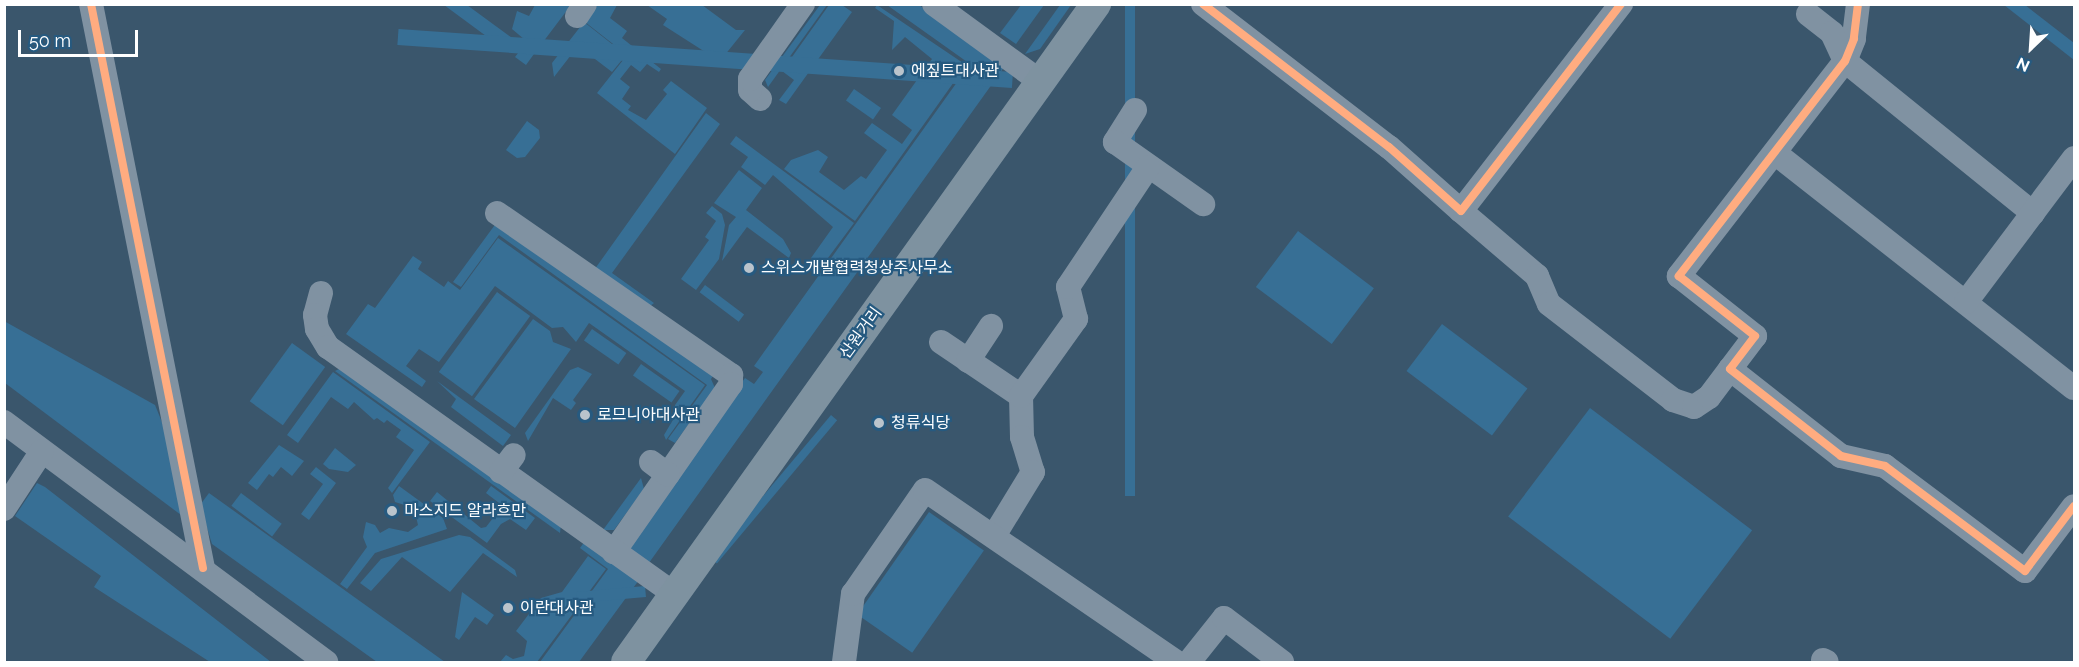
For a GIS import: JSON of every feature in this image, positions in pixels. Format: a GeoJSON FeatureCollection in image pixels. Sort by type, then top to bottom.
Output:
{"type":"FeatureCollection","features":[{"type":"Feature","properties":{"kind":"main road","name":"산원거리"},"geometry":{"type":"LineString","coordinates":[[626,663],[1096,4]]}},
{"type":"Feature","properties":{"kind":"street"},"geometry":{"type":"LineString","coordinates":[[91,4],[202,568]]}},
{"type":"Feature","properties":{"kind":"street"},"geometry":{"type":"LineString","coordinates":[[760,99],[750,90],[750,79],[803,4]]}},
{"type":"Feature","properties":{"kind":"street"},"geometry":{"type":"LineString","coordinates":[[934,4],[1041,82]]}},
{"type":"Feature","properties":{"kind":"street"},"geometry":{"type":"LineString","coordinates":[[1203,4],[1389,147],[1537,276],[1549,304],[1673,400],[1694,408],[1710,397],[1755,336],[1679,276],[1845,61],[1854,39],[1858,4]]}},
{"type":"Feature","properties":{"kind":"street"},"geometry":{"type":"LineString","coordinates":[[1461,211],[1621,4]]}},
{"type":"Feature","properties":{"kind":"street"},"geometry":{"type":"LineString","coordinates":[[1808,14],[1832,33],[1845,61],[2033,213]]}},
{"type":"Feature","properties":{"kind":"street"},"geometry":{"type":"LineString","coordinates":[[1135,110],[1114,142],[1203,204]]}},
{"type":"Feature","properties":{"kind":"street"},"geometry":{"type":"LineString","coordinates":[[1775,153],[2074,388]]}},
{"type":"Feature","properties":{"kind":"street"},"geometry":{"type":"LineString","coordinates":[[1966,302],[2074,158]]}},
{"type":"Feature","properties":{"kind":"street"},"geometry":{"type":"LineString","coordinates":[[994,536],[1033,472],[1022,437],[1021,396],[1077,319],[1068,287],[1148,167]]}},
{"type":"Feature","properties":{"kind":"street"},"geometry":{"type":"LineString","coordinates":[[497,213],[727,359],[731,384],[659,468],[614,552]]}},
{"type":"Feature","properties":{"kind":"street"},"geometry":{"type":"LineString","coordinates":[[321,293],[315,315],[317,329],[334,361],[507,464],[569,530],[614,552],[674,594]]}},
{"type":"Feature","properties":{"kind":"street"},"geometry":{"type":"LineString","coordinates":[[968,361],[991,326]]}},
{"type":"Feature","properties":{"kind":"street"},"geometry":{"type":"LineString","coordinates":[[941,342],[1021,396]]}},
{"type":"Feature","properties":{"kind":"street"},"geometry":{"type":"LineString","coordinates":[[1730,369],[1841,456],[1885,466],[2025,571],[2072,515]]}},
{"type":"Feature","properties":{"kind":"street"},"geometry":{"type":"LineString","coordinates":[[4,422],[326,663]]}},
{"type":"Feature","properties":{"kind":"street"},"geometry":{"type":"LineString","coordinates":[[4,509],[42,451]]}},
{"type":"Feature","properties":{"kind":"street"},"geometry":{"type":"LineString","coordinates":[[844,663],[854,594],[925,490],[1176,663]]}},
{"type":"Feature","properties":{"kind":"street"},"geometry":{"type":"LineString","coordinates":[[1189,663],[1224,618],[1282,663]]}},
{"type":"Feature","properties":{"kind":"shaded area"},"geometry":{"type":"Polygon","coordinates":[[[444,5],[467,5],[534,54],[526,65],[515,57],[522,48],[512,41],[505,50],[444,5]]]}},
{"type":"Feature","properties":{"kind":"shaded area"},"geometry":{"type":"Polygon","coordinates":[[[535,5],[571,5],[537,50],[512,29],[517,11],[529,16],[535,5]]]}},
{"type":"Feature","properties":{"kind":"shaded area"},"geometry":{"type":"Polygon","coordinates":[[[597,5],[617,5],[610,18],[627,31],[622,38],[661,69],[659,72],[647,64],[640,72],[631,65],[620,79],[630,87],[622,99],[631,106],[628,110],[646,120],[667,94],[663,90],[671,81],[707,108],[675,154],[597,93],[627,55],[585,22],[597,5]]]}},
{"type":"Feature","properties":{"kind":"shaded area"},"geometry":{"type":"Polygon","coordinates":[[[647,5],[702,5],[736,30],[745,30],[724,56],[713,57],[663,25],[667,19],[647,5]]]}},
{"type":"Feature","properties":{"kind":"shaded area"},"geometry":{"type":"Polygon","coordinates":[[[820,5],[827,5],[768,87],[765,80],[820,5]]]}},
{"type":"Feature","properties":{"kind":"shaded area"},"geometry":{"type":"Polygon","coordinates":[[[829,5],[842,5],[852,12],[786,104],[779,100],[794,80],[782,71],[829,5]]]}},
{"type":"Feature","properties":{"kind":"shaded area"},"geometry":{"type":"Polygon","coordinates":[[[877,5],[966,65],[855,221],[784,169],[791,160],[818,150],[828,157],[819,172],[844,190],[861,176],[866,179],[887,150],[864,133],[872,123],[902,144],[912,130],[892,115],[932,59],[905,37],[892,50],[894,21],[875,8],[877,5]]]}},
{"type":"Feature","properties":{"kind":"shaded area"},"geometry":{"type":"Polygon","coordinates":[[[887,5],[919,5],[1005,66],[646,567],[622,549],[745,378],[754,384],[763,372],[754,366],[970,64],[887,5]]]}},
{"type":"Feature","properties":{"kind":"shaded area"},"geometry":{"type":"Polygon","coordinates":[[[1021,5],[1044,5],[1016,44],[1000,33],[1021,5]]]}},
{"type":"Feature","properties":{"kind":"shaded area"},"geometry":{"type":"Polygon","coordinates":[[[1060,5],[1071,5],[1040,49],[1025,54],[1060,5]]]}},
{"type":"Feature","properties":{"kind":"shaded area"},"geometry":{"type":"Polygon","coordinates":[[[1125,5],[1135,5],[1135,496],[1125,496],[1125,5]]]}},
{"type":"Feature","properties":{"kind":"shaded area"},"geometry":{"type":"Polygon","coordinates":[[[2004,5],[2025,5],[2074,43],[2074,60],[2004,5]]]}},
{"type":"Feature","properties":{"kind":"shaded area"},"geometry":{"type":"Polygon","coordinates":[[[584,22],[626,55],[612,72],[578,46],[554,77],[552,63],[584,22]]]}},
{"type":"Feature","properties":{"kind":"shaded area"},"geometry":{"type":"Polygon","coordinates":[[[399,29],[1013,72],[1012,88],[397,45],[399,29]]]}},
{"type":"Feature","properties":{"kind":"shaded area"},"geometry":{"type":"Polygon","coordinates":[[[854,89],[881,108],[873,119],[846,100],[854,89]]]}},
{"type":"Feature","properties":{"kind":"shaded area"},"geometry":{"type":"Polygon","coordinates":[[[706,113],[720,124],[612,273],[654,303],[648,308],[592,273],[706,113]]]}},
{"type":"Feature","properties":{"kind":"shaded area"},"geometry":{"type":"Polygon","coordinates":[[[527,121],[539,130],[540,138],[525,157],[517,158],[506,150],[527,121]]]}},
{"type":"Feature","properties":{"kind":"shaded area"},"geometry":{"type":"Polygon","coordinates":[[[736,136],[854,223],[822,266],[811,258],[833,227],[773,175],[765,185],[741,167],[748,157],[730,144],[736,136]]]}},
{"type":"Feature","properties":{"kind":"shaded area"},"geometry":{"type":"Polygon","coordinates":[[[739,170],[762,188],[746,210],[783,239],[791,253],[789,258],[747,227],[722,261],[729,225],[736,217],[714,203],[739,170]]]}},
{"type":"Feature","properties":{"kind":"shaded area"},"geometry":{"type":"Polygon","coordinates":[[[712,206],[722,214],[725,225],[719,259],[696,290],[681,279],[709,240],[705,237],[716,221],[706,213],[712,206]]]}},
{"type":"Feature","properties":{"kind":"shaded area"},"geometry":{"type":"Polygon","coordinates":[[[497,222],[715,373],[711,379],[715,388],[675,443],[668,439],[707,385],[499,235],[461,287],[453,282],[497,222]]]}},
{"type":"Feature","properties":{"kind":"shaded area"},"geometry":{"type":"Polygon","coordinates":[[[1298,231],[1374,288],[1332,344],[1256,287],[1298,231]]]}},
{"type":"Feature","properties":{"kind":"shaded area"},"geometry":{"type":"Polygon","coordinates":[[[498,238],[705,385],[666,440],[664,435],[674,418],[675,405],[685,391],[589,323],[576,342],[563,327],[552,328],[495,286],[439,362],[419,349],[406,366],[426,381],[422,387],[346,334],[368,304],[375,308],[413,256],[422,262],[418,269],[444,287],[448,281],[460,290],[498,238]]]}},
{"type":"Feature","properties":{"kind":"shaded area"},"geometry":{"type":"Polygon","coordinates":[[[705,285],[744,314],[739,322],[700,292],[705,285]]]}},
{"type":"Feature","properties":{"kind":"shaded area"},"geometry":{"type":"Polygon","coordinates":[[[497,292],[530,316],[472,396],[439,372],[497,292]]]}},
{"type":"Feature","properties":{"kind":"shaded area"},"geometry":{"type":"Polygon","coordinates":[[[533,319],[550,331],[553,342],[571,349],[515,428],[474,399],[533,319]]]}},
{"type":"Feature","properties":{"kind":"shaded area"},"geometry":{"type":"Polygon","coordinates":[[[4,321],[155,405],[164,427],[181,515],[5,383],[4,321]]]}},
{"type":"Feature","properties":{"kind":"shaded area"},"geometry":{"type":"Polygon","coordinates":[[[1442,324],[1527,388],[1492,436],[1406,371],[1442,324]]]}},
{"type":"Feature","properties":{"kind":"shaded area"},"geometry":{"type":"Polygon","coordinates":[[[592,329],[626,353],[618,365],[584,340],[592,329]]]}},
{"type":"Feature","properties":{"kind":"shaded area"},"geometry":{"type":"Polygon","coordinates":[[[292,343],[325,367],[283,425],[250,401],[292,343]]]}},
{"type":"Feature","properties":{"kind":"shaded area"},"geometry":{"type":"Polygon","coordinates":[[[641,364],[680,391],[671,402],[633,375],[641,364]]]}},
{"type":"Feature","properties":{"kind":"shaded area"},"geometry":{"type":"Polygon","coordinates":[[[578,367],[592,374],[573,400],[576,403],[571,410],[553,398],[528,441],[525,433],[570,370],[578,367]]]}},
{"type":"Feature","properties":{"kind":"shaded area"},"geometry":{"type":"Polygon","coordinates":[[[339,369],[561,524],[560,533],[335,371],[339,369]]]}},
{"type":"Feature","properties":{"kind":"shaded area"},"geometry":{"type":"Polygon","coordinates":[[[333,372],[430,442],[392,493],[388,488],[414,450],[396,437],[401,430],[387,420],[384,423],[377,418],[374,420],[354,402],[348,409],[331,397],[298,443],[287,435],[333,372]]]}},
{"type":"Feature","properties":{"kind":"shaded area"},"geometry":{"type":"Polygon","coordinates":[[[437,381],[511,435],[503,446],[451,407],[456,399],[437,381]]]}},
{"type":"Feature","properties":{"kind":"shaded area"},"geometry":{"type":"Polygon","coordinates":[[[1590,408],[1752,530],[1670,639],[1508,517],[1590,408]]]}},
{"type":"Feature","properties":{"kind":"shaded area"},"geometry":{"type":"Polygon","coordinates":[[[831,415],[837,420],[717,563],[711,558],[831,415]]]}},
{"type":"Feature","properties":{"kind":"shaded area"},"geometry":{"type":"Polygon","coordinates":[[[279,445],[304,461],[292,476],[281,467],[273,477],[269,474],[257,490],[248,483],[279,445]]]}},
{"type":"Feature","properties":{"kind":"shaded area"},"geometry":{"type":"Polygon","coordinates":[[[335,448],[356,465],[348,472],[329,469],[323,464],[335,448]]]}},
{"type":"Feature","properties":{"kind":"shaded area"},"geometry":{"type":"Polygon","coordinates":[[[316,467],[336,483],[309,520],[301,514],[323,484],[310,474],[316,467]]]}},
{"type":"Feature","properties":{"kind":"shaded area"},"geometry":{"type":"Polygon","coordinates":[[[641,478],[644,489],[614,530],[603,530],[641,478]]]}},
{"type":"Feature","properties":{"kind":"shaded area"},"geometry":{"type":"Polygon","coordinates":[[[37,483],[271,662],[210,662],[94,587],[101,576],[15,516],[37,483]]]}},
{"type":"Feature","properties":{"kind":"shaded area"},"geometry":{"type":"Polygon","coordinates":[[[399,486],[443,518],[447,529],[375,553],[347,589],[340,584],[367,547],[363,537],[366,522],[375,525],[380,533],[389,528],[408,532],[418,525],[414,508],[395,502],[393,495],[399,486]]]}},
{"type":"Feature","properties":{"kind":"shaded area"},"geometry":{"type":"Polygon","coordinates":[[[491,486],[535,518],[526,530],[510,519],[501,524],[487,543],[430,501],[437,492],[481,528],[486,527],[500,509],[499,503],[486,493],[491,486]]]}},
{"type":"Feature","properties":{"kind":"shaded area"},"geometry":{"type":"Polygon","coordinates":[[[209,493],[445,662],[377,662],[212,544],[200,505],[209,493]]]}},
{"type":"Feature","properties":{"kind":"shaded area"},"geometry":{"type":"Polygon","coordinates":[[[241,493],[282,524],[272,536],[231,506],[241,493]]]}},
{"type":"Feature","properties":{"kind":"shaded area"},"geometry":{"type":"Polygon","coordinates":[[[929,512],[984,550],[912,653],[857,614],[929,512]]]}},
{"type":"Feature","properties":{"kind":"shaded area"},"geometry":{"type":"Polygon","coordinates":[[[459,535],[470,537],[515,570],[517,577],[483,553],[450,592],[402,557],[371,591],[360,583],[381,559],[459,535]]]}},
{"type":"Feature","properties":{"kind":"shaded area"},"geometry":{"type":"Polygon","coordinates":[[[585,541],[639,580],[579,662],[540,662],[608,569],[580,548],[585,541]]]}},
{"type":"Feature","properties":{"kind":"shaded area"},"geometry":{"type":"Polygon","coordinates":[[[588,556],[606,569],[537,662],[500,662],[506,655],[513,659],[524,656],[527,641],[516,631],[541,598],[562,592],[588,556]]]}},
{"type":"Feature","properties":{"kind":"shaded area"},"geometry":{"type":"Polygon","coordinates":[[[645,586],[646,597],[577,603],[576,592],[645,586]]]}},
{"type":"Feature","properties":{"kind":"shaded area"},"geometry":{"type":"Polygon","coordinates":[[[462,592],[494,615],[487,625],[475,617],[459,640],[455,637],[462,592]]]}},
{"type":"Feature","properties":{"kind":"cycle path"},"geometry":{"type":"LineString","coordinates":[[91,4],[203,568]]}},
{"type":"Feature","properties":{"kind":"cycle path"},"geometry":{"type":"LineString","coordinates":[[1203,4],[1389,147],[1461,211],[1621,4]]}},
{"type":"Feature","properties":{"kind":"cycle path"},"geometry":{"type":"LineString","coordinates":[[1858,4],[1854,39],[1845,61],[1679,276],[1755,336],[1730,369],[1841,456],[1885,466],[2025,571],[2074,506]]}},
{"type":"Feature","properties":{"kind":"place","name":"에짚트대사관"},"geometry":{"type":"Point","coordinates":[899,71]}},
{"type":"Feature","properties":{"kind":"place","name":"스위스개발협력청상주사무소"},"geometry":{"type":"Point","coordinates":[749,268]}},
{"type":"Feature","properties":{"kind":"place","name":"로므니아대사관"},"geometry":{"type":"Point","coordinates":[585,415]}},
{"type":"Feature","properties":{"kind":"place","name":"청류식당"},"geometry":{"type":"Point","coordinates":[879,423]}},
{"type":"Feature","properties":{"kind":"place","name":"마스지드 알라흐만"},"geometry":{"type":"Point","coordinates":[392,511]}},
{"type":"Feature","properties":{"kind":"place","name":"이란대사관"},"geometry":{"type":"Point","coordinates":[508,608]}}]}
